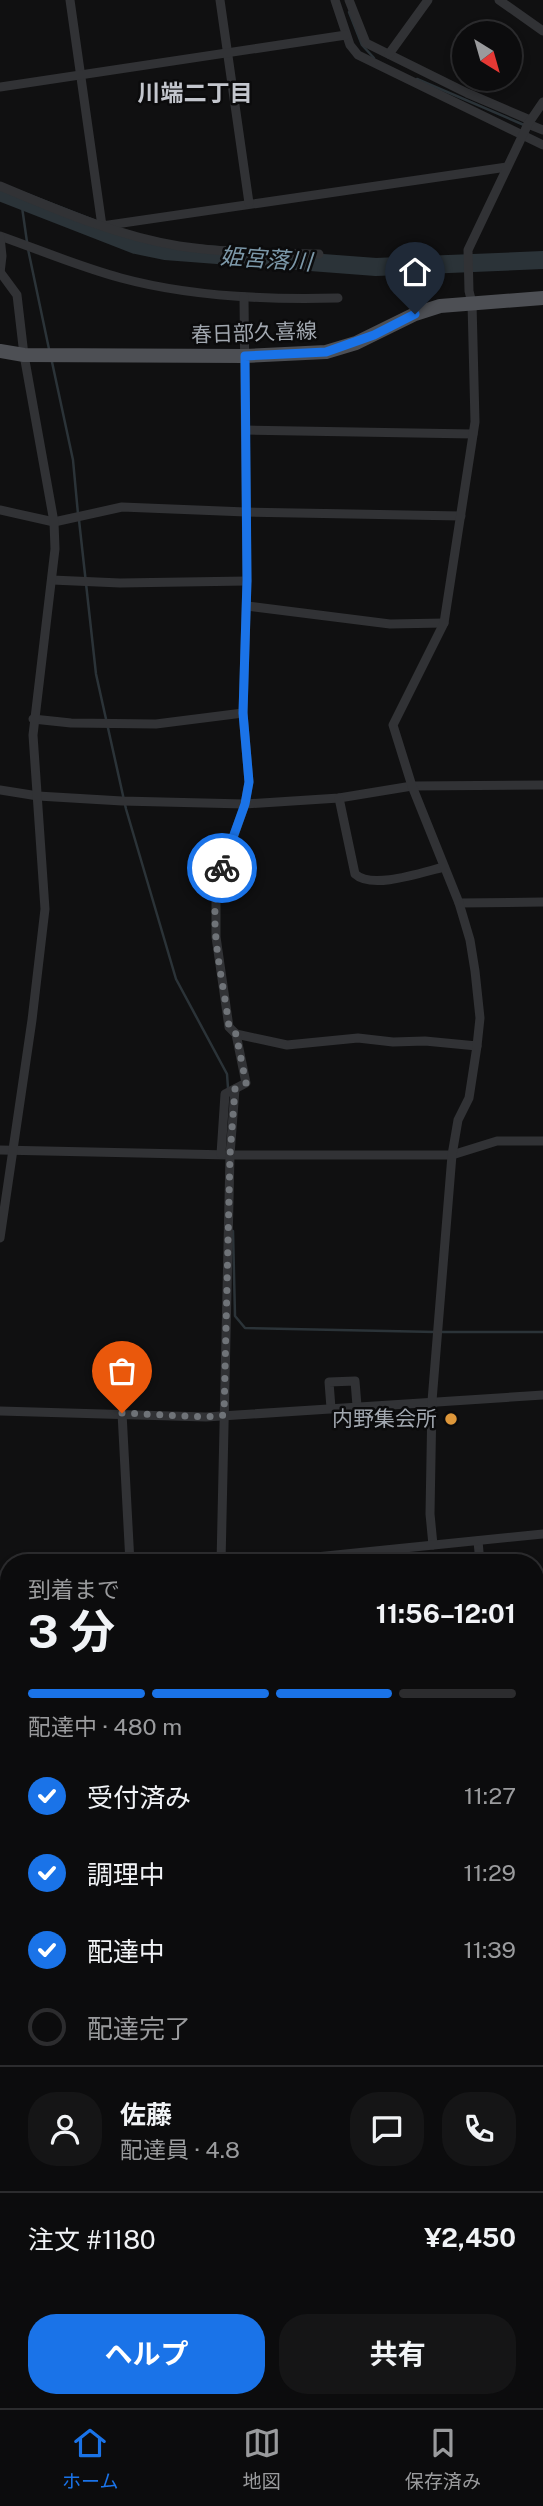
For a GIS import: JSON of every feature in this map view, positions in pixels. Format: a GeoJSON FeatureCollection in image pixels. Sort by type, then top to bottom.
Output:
{"type":"FeatureCollection","features":[{"type":"Feature","properties":{"kind":"main road","name":"春日部久喜線"},"geometry":{"type":"LineString","coordinates":[[0,351],[23,355],[245,356],[326,352],[365,339],[415,314],[471,297],[543,298]]}},
{"type":"Feature","properties":{"kind":"street"},"geometry":{"type":"LineString","coordinates":[[70,0],[102,226]]}},
{"type":"Feature","properties":{"kind":"street"},"geometry":{"type":"LineString","coordinates":[[220,0],[250,203]]}},
{"type":"Feature","properties":{"kind":"street"},"geometry":{"type":"LineString","coordinates":[[335,0],[352,50],[358,55],[543,145]]}},
{"type":"Feature","properties":{"kind":"street"},"geometry":{"type":"LineString","coordinates":[[349,0],[366,43],[543,130]]}},
{"type":"Feature","properties":{"kind":"street"},"geometry":{"type":"LineString","coordinates":[[389,54],[428,0]]}},
{"type":"Feature","properties":{"kind":"street"},"geometry":{"type":"LineString","coordinates":[[499,0],[543,31]]}},
{"type":"Feature","properties":{"kind":"street"},"geometry":{"type":"LineString","coordinates":[[0,87],[346,35]]}},
{"type":"Feature","properties":{"kind":"street"},"geometry":{"type":"LineString","coordinates":[[433,1545],[430,1514],[432,1401],[452,1155],[458,1120],[469,1098],[481,1018],[470,940],[459,903],[412,786],[393,725],[444,623],[461,516],[475,422],[468,250],[529,122],[543,102]]}},
{"type":"Feature","properties":{"kind":"street"},"geometry":{"type":"LineString","coordinates":[[102,226],[507,167]]}},
{"type":"Feature","properties":{"kind":"street"},"geometry":{"type":"LineString","coordinates":[[0,186],[102,226],[181,246],[256,253],[319,254]]}},
{"type":"Feature","properties":{"kind":"street"},"geometry":{"type":"LineString","coordinates":[[0,1238],[32,1020],[45,909],[33,719],[55,548],[54,522],[23,355],[17,295],[0,273],[0,236],[122,278],[162,288],[244,297],[338,298]]}},
{"type":"Feature","properties":{"kind":"street"},"geometry":{"type":"LineString","coordinates":[[244,297],[247,606],[243,713],[249,782],[245,804],[219,878],[216,896],[216,937],[229,1027],[236,1034],[287,1045],[358,1038],[477,1045]]}},
{"type":"Feature","properties":{"kind":"street"},"geometry":{"type":"LineString","coordinates":[[246,430],[473,434]]}},
{"type":"Feature","properties":{"kind":"street"},"geometry":{"type":"LineString","coordinates":[[0,510],[54,522],[122,507],[461,516]]}},
{"type":"Feature","properties":{"kind":"street"},"geometry":{"type":"LineString","coordinates":[[52,580],[120,583],[247,580]]}},
{"type":"Feature","properties":{"kind":"street"},"geometry":{"type":"LineString","coordinates":[[247,606],[390,624],[444,623]]}},
{"type":"Feature","properties":{"kind":"street"},"geometry":{"type":"LineString","coordinates":[[33,719],[71,723],[156,724],[243,713]]}},
{"type":"Feature","properties":{"kind":"street"},"geometry":{"type":"LineString","coordinates":[[0,790],[38,796],[125,801],[245,804],[338,798],[412,786],[543,785]]}},
{"type":"Feature","properties":{"kind":"street"},"geometry":{"type":"LineString","coordinates":[[338,798],[355,874],[358,877],[379,880],[444,867]]}},
{"type":"Feature","properties":{"kind":"street"},"geometry":{"type":"LineString","coordinates":[[459,903],[543,902]]}},
{"type":"Feature","properties":{"kind":"street"},"geometry":{"type":"LineString","coordinates":[[221,1554],[225,1094],[246,1083],[236,1034]]}},
{"type":"Feature","properties":{"kind":"street"},"geometry":{"type":"LineString","coordinates":[[0,1150],[225,1155],[452,1155],[498,1141],[543,1141]]}},
{"type":"Feature","properties":{"kind":"street"},"geometry":{"type":"LineString","coordinates":[[331,1408],[329,1382],[355,1381],[357,1406]]}},
{"type":"Feature","properties":{"kind":"street"},"geometry":{"type":"LineString","coordinates":[[0,1410],[206,1417],[543,1395]]}},
{"type":"Feature","properties":{"kind":"street"},"geometry":{"type":"LineString","coordinates":[[122,1413],[130,1554]]}},
{"type":"Feature","properties":{"kind":"street"},"geometry":{"type":"LineString","coordinates":[[345,1554],[543,1534]]}},
{"type":"Feature","properties":{"kind":"street"},"geometry":{"type":"LineString","coordinates":[[478,1541],[479,1554]]}},
{"type":"Feature","properties":{"kind":"waterway"},"geometry":{"type":"LineString","coordinates":[[349,12],[362,45],[374,58]]}},
{"type":"Feature","properties":{"kind":"waterway"},"geometry":{"type":"LineString","coordinates":[[417,79],[524,125]]}},
{"type":"Feature","properties":{"kind":"waterway","name":"姫宮落川"},"geometry":{"type":"LineString","coordinates":[[0,192],[136,245],[165,251],[376,267],[543,260]]}},
{"type":"Feature","properties":{"kind":"waterway"},"geometry":{"type":"LineString","coordinates":[[23,201],[27,242]]}},
{"type":"Feature","properties":{"kind":"waterway"},"geometry":{"type":"LineString","coordinates":[[28,249],[49,349]]}},
{"type":"Feature","properties":{"kind":"waterway"},"geometry":{"type":"LineString","coordinates":[[52,362],[73,460],[78,514]]}},
{"type":"Feature","properties":{"kind":"waterway"},"geometry":{"type":"LineString","coordinates":[[79,520],[96,674],[126,809],[176,979],[227,1074],[228,1088]]}},
{"type":"Feature","properties":{"kind":"waterway"},"geometry":{"type":"LineString","coordinates":[[233,1231],[235,1316],[245,1328],[435,1332]]}},
{"type":"Feature","properties":{"kind":"waterway"},"geometry":{"type":"LineString","coordinates":[[441,1332],[543,1332]]}},
{"type":"Feature","properties":{"kind":"way so far"},"geometry":{"type":"LineString","coordinates":[[122,1413],[206,1417],[224,1415],[230,1155],[235,1089],[246,1083],[236,1034],[229,1027],[216,937],[216,896],[222,868]]}},
{"type":"Feature","properties":{"kind":"place","name":"内野集会所"},"geometry":{"type":"Point","coordinates":[451,1419]}},
{"type":"Feature","properties":{"kind":"district","name":"川端二丁目"},"geometry":{"type":"Point","coordinates":[195,93]}},
{"type":"Feature","properties":{"kind":"route"},"geometry":{"type":"LineString","coordinates":[[222,868],[245,804],[249,782],[243,713],[247,606],[245,356],[326,352],[356,343],[415,314]]}}]}
